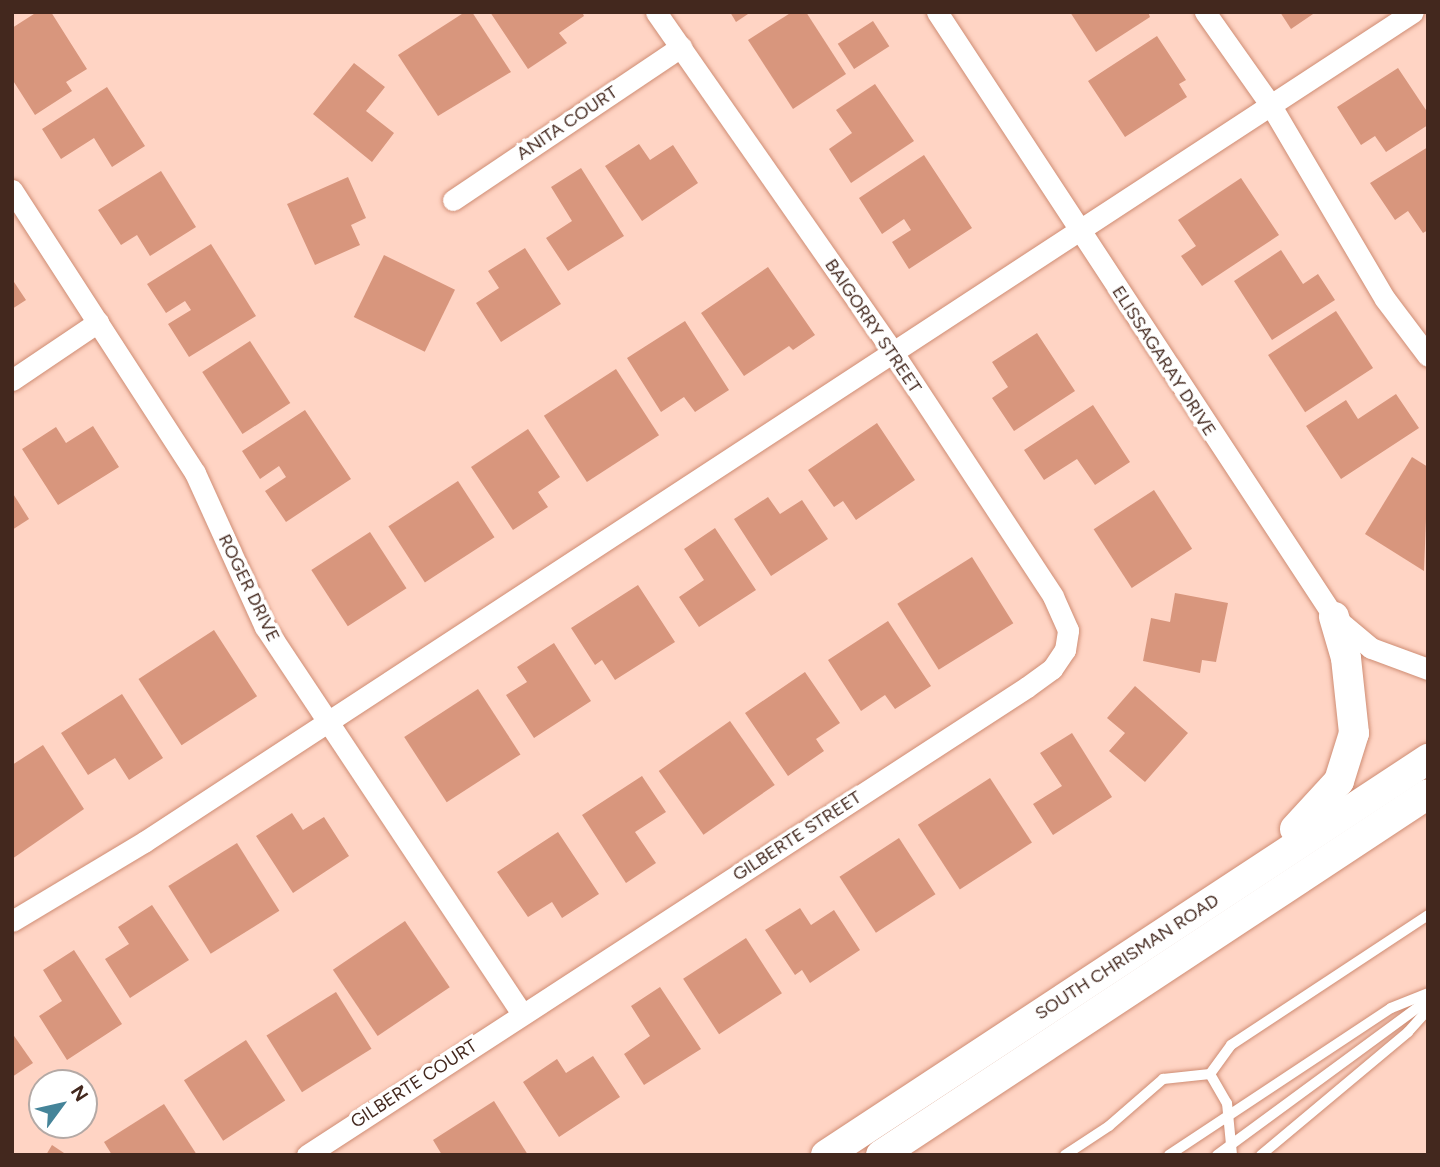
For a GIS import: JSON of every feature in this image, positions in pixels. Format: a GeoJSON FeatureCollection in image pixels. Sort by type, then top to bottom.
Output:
{"type":"FeatureCollection","features":[{"type":"Feature","properties":{"kind":"street","name":"BAIGORRY STREET"},"geometry":{"type":"LineString","coordinates":[[656,12],[893,352],[1053,596],[1068,630],[1065,650]]}},
{"type":"Feature","properties":{"kind":"street","name":"ELISSAGARAY DRIVE"},"geometry":{"type":"LineString","coordinates":[[937,12],[1334,617],[1371,648],[1428,669]]}},
{"type":"Feature","properties":{"kind":"street"},"geometry":{"type":"LineString","coordinates":[[1205,12],[1269,103],[1385,299],[1428,356]]}},
{"type":"Feature","properties":{"kind":"street"},"geometry":{"type":"LineString","coordinates":[[12,921],[144,842],[1269,103],[1413,12]]}},
{"type":"Feature","properties":{"kind":"street","name":"ANITA COURT"},"geometry":{"type":"LineString","coordinates":[[453,200],[681,47]]}},
{"type":"Feature","properties":{"kind":"street","name":"ROGER DRIVE"},"geometry":{"type":"LineString","coordinates":[[12,190],[195,473],[264,627],[522,1014]]}},
{"type":"Feature","properties":{"kind":"street"},"geometry":{"type":"LineString","coordinates":[[12,380],[98,322]]}},
{"type":"Feature","properties":{"kind":"street"},"geometry":{"type":"LineString","coordinates":[[934,1084],[989,1031],[1296,829],[1323,803],[1339,781],[1354,733],[1346,658],[1334,617]]}},
{"type":"Feature","properties":{"kind":"street","name":"GILBERTE STREET"},"geometry":{"type":"LineString","coordinates":[[522,1014],[1027,687],[1052,669],[1065,650]]}},
{"type":"Feature","properties":{"kind":"street","name":"SOUTH CHRISMAN ROAD"},"geometry":{"type":"LineString","coordinates":[[827,1155],[1428,759]]}},
{"type":"Feature","properties":{"kind":"street","name":"SOUTH CHRISMAN ROAD"},"geometry":{"type":"LineString","coordinates":[[881,1155],[1428,794]]}},
{"type":"Feature","properties":{"kind":"street","name":"GILBERTE COURT"},"geometry":{"type":"LineString","coordinates":[[307,1155],[522,1014]]}},
{"type":"Feature","properties":{"kind":"lane"},"geometry":{"type":"LineString","coordinates":[[1065,1155],[1109,1126],[1163,1079],[1210,1074],[1231,1045],[1428,915]]}},
{"type":"Feature","properties":{"kind":"lane"},"geometry":{"type":"LineString","coordinates":[[1169,1155],[1391,1008],[1428,993]]}},
{"type":"Feature","properties":{"kind":"lane"},"geometry":{"type":"LineString","coordinates":[[1217,1155],[1232,1149],[1428,1000]]}},
{"type":"Feature","properties":{"kind":"lane"},"geometry":{"type":"LineString","coordinates":[[1261,1155],[1378,1059],[1428,1010]]}},
{"type":"Feature","properties":{"kind":"lane"},"geometry":{"type":"LineString","coordinates":[[1210,1074],[1230,1114],[1232,1149]]}},
{"type":"Feature","properties":{"kind":"building"},"geometry":{"type":"Polygon","coordinates":[[[37,12],[51,12],[87,69],[66,82],[72,91],[35,115],[12,79],[12,28],[37,12]]]}},
{"type":"Feature","properties":{"kind":"building"},"geometry":{"type":"Polygon","coordinates":[[[465,12],[472,12],[511,72],[438,116],[398,55],[465,12]]]}},
{"type":"Feature","properties":{"kind":"building"},"geometry":{"type":"Polygon","coordinates":[[[490,12],[582,12],[584,16],[559,33],[567,43],[528,69],[490,12]]]}},
{"type":"Feature","properties":{"kind":"building"},"geometry":{"type":"Polygon","coordinates":[[[730,12],[751,12],[736,22],[730,12]]]}},
{"type":"Feature","properties":{"kind":"building"},"geometry":{"type":"Polygon","coordinates":[[[792,12],[806,12],[846,74],[793,109],[748,40],[792,12]]]}},
{"type":"Feature","properties":{"kind":"building"},"geometry":{"type":"Polygon","coordinates":[[[1070,12],[1148,12],[1150,17],[1096,52],[1070,12]]]}},
{"type":"Feature","properties":{"kind":"building"},"geometry":{"type":"Polygon","coordinates":[[[1280,12],[1316,12],[1291,29],[1280,12]]]}},
{"type":"Feature","properties":{"kind":"building"},"geometry":{"type":"Polygon","coordinates":[[[873,21],[889,46],[854,69],[838,44],[873,21]]]}},
{"type":"Feature","properties":{"kind":"building"},"geometry":{"type":"Polygon","coordinates":[[[1157,36],[1186,80],[1179,84],[1187,97],[1125,137],[1088,81],[1157,36]]]}},
{"type":"Feature","properties":{"kind":"building"},"geometry":{"type":"Polygon","coordinates":[[[354,63],[385,87],[366,111],[394,133],[372,162],[313,114],[354,63]]]}},
{"type":"Feature","properties":{"kind":"building"},"geometry":{"type":"Polygon","coordinates":[[[1398,68],[1428,113],[1428,125],[1386,152],[1375,136],[1361,145],[1337,107],[1398,68]]]}},
{"type":"Feature","properties":{"kind":"building"},"geometry":{"type":"Polygon","coordinates":[[[875,84],[914,141],[851,183],[829,149],[852,133],[836,110],[875,84]]]}},
{"type":"Feature","properties":{"kind":"building"},"geometry":{"type":"Polygon","coordinates":[[[107,87],[145,146],[112,167],[94,138],[61,159],[42,129],[107,87]]]}},
{"type":"Feature","properties":{"kind":"building"},"geometry":{"type":"Polygon","coordinates":[[[639,144],[650,160],[673,145],[698,183],[642,221],[605,166],[639,144]]]}},
{"type":"Feature","properties":{"kind":"building"},"geometry":{"type":"Polygon","coordinates":[[[1428,147],[1428,230],[1423,233],[1408,211],[1395,220],[1370,183],[1428,147]]]}},
{"type":"Feature","properties":{"kind":"building"},"geometry":{"type":"Polygon","coordinates":[[[924,155],[972,228],[909,269],[892,242],[911,230],[904,219],[882,234],[859,198],[924,155]]]}},
{"type":"Feature","properties":{"kind":"building"},"geometry":{"type":"Polygon","coordinates":[[[581,168],[624,236],[568,271],[546,238],[572,221],[551,187],[581,168]]]}},
{"type":"Feature","properties":{"kind":"building"},"geometry":{"type":"Polygon","coordinates":[[[161,171],[196,227],[150,256],[137,235],[121,245],[98,210],[161,171]]]}},
{"type":"Feature","properties":{"kind":"building"},"geometry":{"type":"Polygon","coordinates":[[[348,177],[366,218],[351,225],[360,245],[315,265],[287,204],[348,177]]]}},
{"type":"Feature","properties":{"kind":"building"},"geometry":{"type":"Polygon","coordinates":[[[1241,178],[1279,235],[1202,286],[1181,256],[1196,246],[1178,220],[1241,178]]]}},
{"type":"Feature","properties":{"kind":"building"},"geometry":{"type":"Polygon","coordinates":[[[211,244],[256,316],[189,357],[168,324],[191,310],[185,301],[166,313],[147,284],[211,244]]]}},
{"type":"Feature","properties":{"kind":"building"},"geometry":{"type":"Polygon","coordinates":[[[525,248],[561,304],[501,342],[476,303],[499,288],[488,271],[525,248]]]}},
{"type":"Feature","properties":{"kind":"building"},"geometry":{"type":"Polygon","coordinates":[[[1281,250],[1303,284],[1318,274],[1335,300],[1272,340],[1234,281],[1281,250]]]}},
{"type":"Feature","properties":{"kind":"building"},"geometry":{"type":"Polygon","coordinates":[[[384,255],[455,290],[425,352],[354,317],[384,255]]]}},
{"type":"Feature","properties":{"kind":"building"},"geometry":{"type":"Polygon","coordinates":[[[768,267],[815,335],[793,350],[789,346],[744,376],[701,313],[768,267]]]}},
{"type":"Feature","properties":{"kind":"building"},"geometry":{"type":"Polygon","coordinates":[[[12,279],[26,300],[12,309],[12,279]]]}},
{"type":"Feature","properties":{"kind":"building"},"geometry":{"type":"Polygon","coordinates":[[[1336,311],[1373,368],[1305,412],[1268,355],[1336,311]]]}},
{"type":"Feature","properties":{"kind":"building"},"geometry":{"type":"Polygon","coordinates":[[[685,321],[729,390],[695,412],[684,397],[661,412],[627,358],[685,321]]]}},
{"type":"Feature","properties":{"kind":"building"},"geometry":{"type":"Polygon","coordinates":[[[1037,333],[1075,391],[1014,431],[992,398],[1008,387],[992,362],[1037,333]]]}},
{"type":"Feature","properties":{"kind":"building"},"geometry":{"type":"Polygon","coordinates":[[[250,341],[290,403],[242,434],[202,372],[250,341]]]}},
{"type":"Feature","properties":{"kind":"building"},"geometry":{"type":"Polygon","coordinates":[[[616,369],[659,435],[587,482],[544,416],[616,369]]]}},
{"type":"Feature","properties":{"kind":"building"},"geometry":{"type":"Polygon","coordinates":[[[1396,394],[1419,428],[1341,479],[1306,426],[1346,400],[1358,419],[1396,394]]]}},
{"type":"Feature","properties":{"kind":"building"},"geometry":{"type":"Polygon","coordinates":[[[1093,405],[1130,462],[1095,485],[1077,459],[1044,480],[1024,450],[1093,405]]]}},
{"type":"Feature","properties":{"kind":"building"},"geometry":{"type":"Polygon","coordinates":[[[305,410],[351,479],[286,522],[265,491],[286,477],[279,466],[260,479],[242,451],[305,410]]]}},
{"type":"Feature","properties":{"kind":"building"},"geometry":{"type":"Polygon","coordinates":[[[877,423],[915,480],[856,520],[843,501],[834,507],[808,470],[877,423]]]}},
{"type":"Feature","properties":{"kind":"building"},"geometry":{"type":"Polygon","coordinates":[[[93,426],[119,467],[58,505],[22,449],[56,427],[66,443],[93,426]]]}},
{"type":"Feature","properties":{"kind":"building"},"geometry":{"type":"Polygon","coordinates":[[[528,429],[560,477],[538,492],[548,507],[513,530],[471,467],[528,429]]]}},
{"type":"Feature","properties":{"kind":"building"},"geometry":{"type":"Polygon","coordinates":[[[1412,457],[1428,467],[1424,571],[1365,534],[1412,457]]]}},
{"type":"Feature","properties":{"kind":"building"},"geometry":{"type":"Polygon","coordinates":[[[458,481],[494,537],[425,582],[388,526],[458,481]]]}},
{"type":"Feature","properties":{"kind":"building"},"geometry":{"type":"Polygon","coordinates":[[[1154,490],[1192,549],[1132,588],[1094,529],[1154,490]]]}},
{"type":"Feature","properties":{"kind":"building"},"geometry":{"type":"Polygon","coordinates":[[[12,492],[29,519],[12,530],[12,492]]]}},
{"type":"Feature","properties":{"kind":"building"},"geometry":{"type":"Polygon","coordinates":[[[768,497],[780,514],[802,500],[828,539],[771,576],[734,519],[768,497]]]}},
{"type":"Feature","properties":{"kind":"building"},"geometry":{"type":"Polygon","coordinates":[[[715,528],[756,590],[699,627],[679,597],[704,580],[684,549],[715,528]]]}},
{"type":"Feature","properties":{"kind":"building"},"geometry":{"type":"Polygon","coordinates":[[[370,532],[406,588],[348,626],[311,570],[370,532]]]}},
{"type":"Feature","properties":{"kind":"building"},"geometry":{"type":"Polygon","coordinates":[[[972,557],[1013,623],[939,670],[897,604],[972,557]]]}},
{"type":"Feature","properties":{"kind":"building"},"geometry":{"type":"Polygon","coordinates":[[[638,585],[675,642],[615,680],[602,660],[595,665],[571,628],[638,585]]]}},
{"type":"Feature","properties":{"kind":"building"},"geometry":{"type":"Polygon","coordinates":[[[1175,593],[1228,603],[1216,662],[1202,660],[1200,673],[1143,661],[1151,618],[1170,622],[1175,593]]]}},
{"type":"Feature","properties":{"kind":"building"},"geometry":{"type":"Polygon","coordinates":[[[888,621],[931,686],[895,709],[885,695],[861,711],[828,660],[888,621]]]}},
{"type":"Feature","properties":{"kind":"building"},"geometry":{"type":"Polygon","coordinates":[[[214,630],[257,696],[182,745],[139,679],[214,630]]]}},
{"type":"Feature","properties":{"kind":"building"},"geometry":{"type":"Polygon","coordinates":[[[554,643],[591,701],[534,738],[506,695],[527,682],[517,667],[554,643]]]}},
{"type":"Feature","properties":{"kind":"building"},"geometry":{"type":"Polygon","coordinates":[[[805,672],[840,723],[816,739],[824,751],[788,776],[745,713],[805,672]]]}},
{"type":"Feature","properties":{"kind":"building"},"geometry":{"type":"Polygon","coordinates":[[[1135,686],[1188,733],[1145,782],[1109,751],[1125,733],[1107,718],[1135,686]]]}},
{"type":"Feature","properties":{"kind":"building"},"geometry":{"type":"Polygon","coordinates":[[[478,689],[520,754],[447,802],[404,737],[478,689]]]}},
{"type":"Feature","properties":{"kind":"building"},"geometry":{"type":"Polygon","coordinates":[[[122,694],[163,758],[129,780],[115,758],[88,775],[61,733],[122,694]]]}},
{"type":"Feature","properties":{"kind":"building"},"geometry":{"type":"Polygon","coordinates":[[[730,721],[775,785],[703,835],[659,771],[730,721]]]}},
{"type":"Feature","properties":{"kind":"building"},"geometry":{"type":"Polygon","coordinates":[[[1072,733],[1112,797],[1053,835],[1033,804],[1062,786],[1040,753],[1072,733]]]}},
{"type":"Feature","properties":{"kind":"building"},"geometry":{"type":"Polygon","coordinates":[[[43,745],[84,809],[12,859],[12,765],[43,745]]]}},
{"type":"Feature","properties":{"kind":"building"},"geometry":{"type":"Polygon","coordinates":[[[642,776],[666,812],[635,832],[656,863],[626,883],[582,815],[642,776]]]}},
{"type":"Feature","properties":{"kind":"building"},"geometry":{"type":"Polygon","coordinates":[[[990,778],[1032,843],[960,889],[918,825],[990,778]]]}},
{"type":"Feature","properties":{"kind":"building"},"geometry":{"type":"Polygon","coordinates":[[[292,813],[303,830],[324,817],[349,856],[293,893],[256,836],[292,813]]]}},
{"type":"Feature","properties":{"kind":"building"},"geometry":{"type":"Polygon","coordinates":[[[558,832],[599,894],[562,918],[552,902],[528,917],[497,872],[558,832]]]}},
{"type":"Feature","properties":{"kind":"building"},"geometry":{"type":"Polygon","coordinates":[[[899,838],[935,894],[876,933],[839,877],[899,838]]]}},
{"type":"Feature","properties":{"kind":"building"},"geometry":{"type":"Polygon","coordinates":[[[237,843],[279,911],[211,954],[168,886],[237,843]]]}},
{"type":"Feature","properties":{"kind":"building"},"geometry":{"type":"Polygon","coordinates":[[[152,905],[189,960],[130,998],[105,959],[129,944],[118,927],[152,905]]]}},
{"type":"Feature","properties":{"kind":"building"},"geometry":{"type":"Polygon","coordinates":[[[800,908],[811,925],[834,910],[860,950],[810,983],[802,970],[795,975],[765,930],[800,908]]]}},
{"type":"Feature","properties":{"kind":"building"},"geometry":{"type":"Polygon","coordinates":[[[405,921],[450,987],[378,1036],[333,970],[405,921]]]}},
{"type":"Feature","properties":{"kind":"building"},"geometry":{"type":"Polygon","coordinates":[[[746,938],[782,993],[719,1034],[683,979],[746,938]]]}},
{"type":"Feature","properties":{"kind":"building"},"geometry":{"type":"Polygon","coordinates":[[[74,950],[122,1024],[67,1060],[39,1016],[62,1001],[43,970],[74,950]]]}},
{"type":"Feature","properties":{"kind":"building"},"geometry":{"type":"Polygon","coordinates":[[[660,987],[701,1049],[644,1085],[624,1054],[650,1036],[631,1006],[660,987]]]}},
{"type":"Feature","properties":{"kind":"building"},"geometry":{"type":"Polygon","coordinates":[[[336,992],[372,1049],[302,1092],[266,1035],[336,992]]]}},
{"type":"Feature","properties":{"kind":"building"},"geometry":{"type":"Polygon","coordinates":[[[12,1033],[33,1063],[12,1077],[12,1033]]]}},
{"type":"Feature","properties":{"kind":"building"},"geometry":{"type":"Polygon","coordinates":[[[246,1040],[285,1100],[223,1141],[184,1080],[246,1040]]]}},
{"type":"Feature","properties":{"kind":"building"},"geometry":{"type":"Polygon","coordinates":[[[593,1056],[620,1097],[559,1137],[523,1082],[557,1059],[566,1073],[593,1056]]]}},
{"type":"Feature","properties":{"kind":"building"},"geometry":{"type":"Polygon","coordinates":[[[494,1101],[528,1155],[442,1155],[433,1140],[494,1101]]]}},
{"type":"Feature","properties":{"kind":"building"},"geometry":{"type":"Polygon","coordinates":[[[164,1104],[197,1155],[112,1155],[104,1142],[164,1104]]]}},
{"type":"Feature","properties":{"kind":"building"},"geometry":{"type":"Polygon","coordinates":[[[52,1145],[67,1155],[46,1155],[52,1145]]]}}]}
